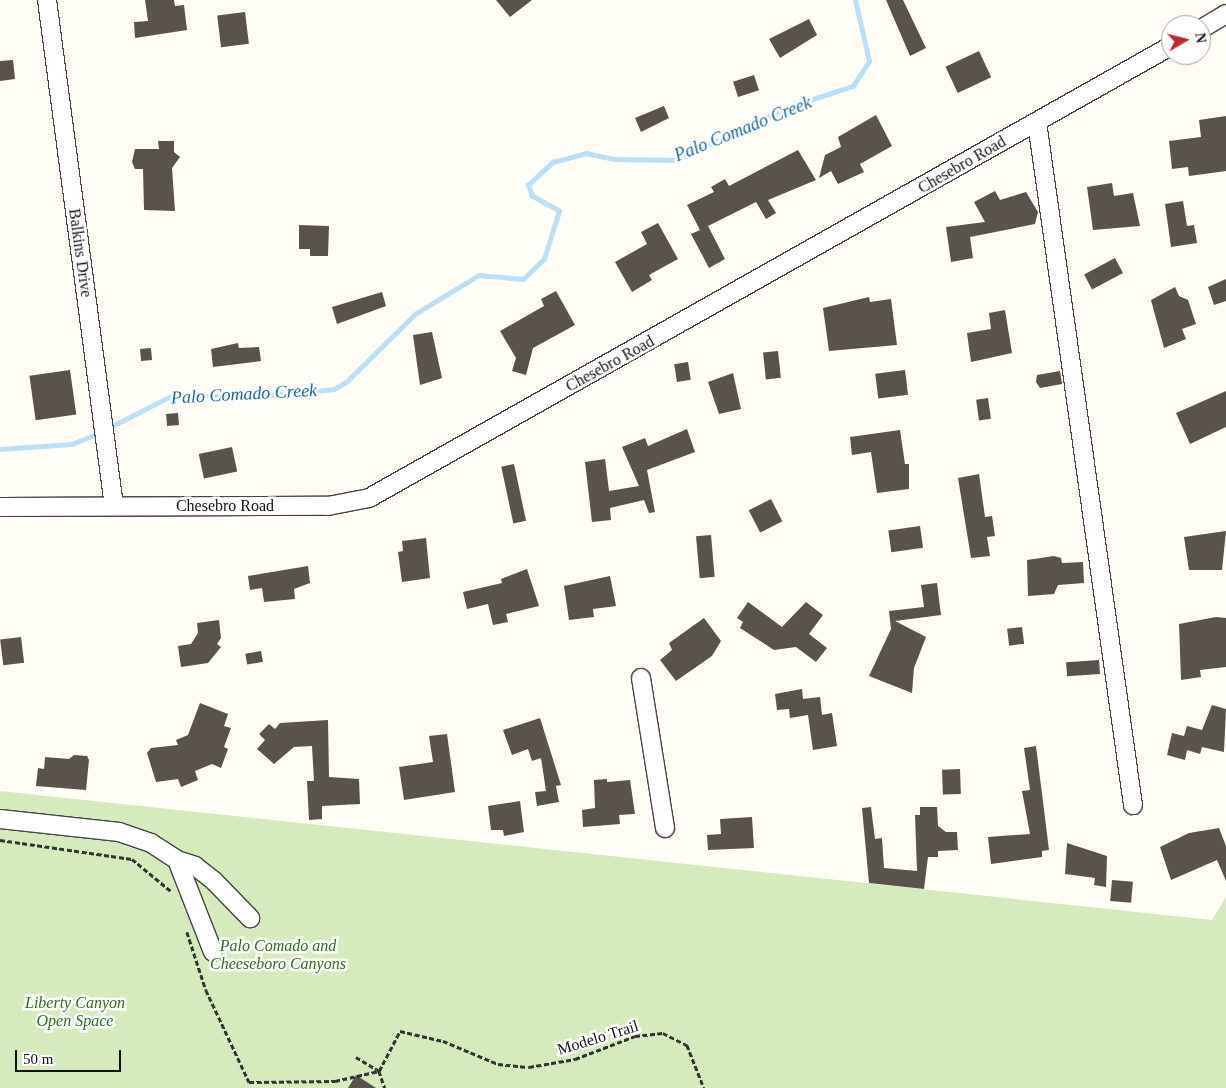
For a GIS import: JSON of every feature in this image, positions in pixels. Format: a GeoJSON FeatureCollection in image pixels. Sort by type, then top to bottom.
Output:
{"type":"FeatureCollection","features":[{"type":"Feature","properties":{"kind":"street","name":"Balkins Drive"},"geometry":{"type":"LineString","coordinates":[[46,0],[114,506]]}},
{"type":"Feature","properties":{"kind":"street"},"geometry":{"type":"LineString","coordinates":[[1211,23],[1226,14]]}},
{"type":"Feature","properties":{"kind":"street","name":"Chesebro Road"},"geometry":{"type":"LineString","coordinates":[[0,507],[328,506],[352,503],[396,487],[1161,52]]}},
{"type":"Feature","properties":{"kind":"street"},"geometry":{"type":"LineString","coordinates":[[1036,122],[1134,806]]}},
{"type":"Feature","properties":{"kind":"street"},"geometry":{"type":"LineString","coordinates":[[641,678],[666,828]]}},
{"type":"Feature","properties":{"kind":"street"},"geometry":{"type":"LineString","coordinates":[[0,819],[119,832],[151,843],[177,860],[195,866],[214,881],[250,918]]}},
{"type":"Feature","properties":{"kind":"street"},"geometry":{"type":"LineString","coordinates":[[177,860],[212,952]]}},
{"type":"Feature","properties":{"kind":"path"},"geometry":{"type":"LineString","coordinates":[[0,840],[132,859],[175,897]]}},
{"type":"Feature","properties":{"kind":"path"},"geometry":{"type":"LineString","coordinates":[[186,926],[206,990],[249,1082],[335,1081],[380,1071]]}},
{"type":"Feature","properties":{"kind":"path","name":"Modelo Trail"},"geometry":{"type":"LineString","coordinates":[[380,1071],[400,1030],[444,1041],[498,1064],[529,1067],[575,1059],[636,1036],[663,1033],[687,1045],[704,1088]]}},
{"type":"Feature","properties":{"kind":"path"},"geometry":{"type":"LineString","coordinates":[[356,1057],[380,1071],[385,1088]]}},
{"type":"Feature","properties":{"kind":"green space","name":"Palo Comado and Cheeseboro Canyons"},"geometry":{"type":"Polygon","coordinates":[[[0,791],[1212,920],[1226,897],[1226,1088],[0,1088],[0,791]]]}},
{"type":"Feature","properties":{"kind":"building"},"geometry":{"type":"Polygon","coordinates":[[[145,0],[174,0],[175,6],[184,5],[187,30],[135,38],[134,22],[148,21],[145,0]]]}},
{"type":"Feature","properties":{"kind":"building"},"geometry":{"type":"Polygon","coordinates":[[[496,0],[532,0],[510,17],[496,0]]]}},
{"type":"Feature","properties":{"kind":"building"},"geometry":{"type":"Polygon","coordinates":[[[886,0],[903,0],[926,48],[910,56],[886,0]]]}},
{"type":"Feature","properties":{"kind":"building"},"geometry":{"type":"Polygon","coordinates":[[[245,12],[249,44],[221,47],[217,15],[245,12]]]}},
{"type":"Feature","properties":{"kind":"building"},"geometry":{"type":"Polygon","coordinates":[[[809,19],[817,35],[780,58],[769,39],[809,19]]]}},
{"type":"Feature","properties":{"kind":"building"},"geometry":{"type":"Polygon","coordinates":[[[979,51],[991,77],[958,93],[945,67],[979,51]]]}},
{"type":"Feature","properties":{"kind":"building"},"geometry":{"type":"Polygon","coordinates":[[[13,60],[15,79],[0,81],[0,61],[13,60]]]}},
{"type":"Feature","properties":{"kind":"building"},"geometry":{"type":"Polygon","coordinates":[[[754,75],[759,90],[738,97],[733,82],[754,75]]]}},
{"type":"Feature","properties":{"kind":"building"},"geometry":{"type":"Polygon","coordinates":[[[664,106],[669,118],[641,132],[635,118],[664,106]]]}},
{"type":"Feature","properties":{"kind":"building"},"geometry":{"type":"Polygon","coordinates":[[[876,115],[892,146],[860,164],[864,172],[838,184],[831,171],[819,178],[825,155],[841,147],[838,137],[876,115]]]}},
{"type":"Feature","properties":{"kind":"building"},"geometry":{"type":"Polygon","coordinates":[[[1226,116],[1226,171],[1189,176],[1188,167],[1172,169],[1169,141],[1201,137],[1199,120],[1226,116]]]}},
{"type":"Feature","properties":{"kind":"building"},"geometry":{"type":"Polygon","coordinates":[[[158,141],[174,141],[174,152],[180,157],[172,168],[175,211],[144,210],[143,169],[135,169],[132,162],[135,149],[159,149],[158,141]]]}},
{"type":"Feature","properties":{"kind":"building"},"geometry":{"type":"Polygon","coordinates":[[[798,150],[816,180],[768,200],[776,213],[766,219],[756,202],[708,226],[725,259],[709,268],[691,234],[700,230],[687,205],[714,192],[711,187],[725,179],[729,186],[798,150]]]}},
{"type":"Feature","properties":{"kind":"building"},"geometry":{"type":"Polygon","coordinates":[[[1112,183],[1114,196],[1133,193],[1140,226],[1093,230],[1087,187],[1112,183]]]}},
{"type":"Feature","properties":{"kind":"building"},"geometry":{"type":"Polygon","coordinates":[[[995,191],[1000,200],[1026,192],[1038,212],[1035,224],[970,237],[973,258],[951,262],[946,227],[985,222],[974,202],[995,191]]]}},
{"type":"Feature","properties":{"kind":"building"},"geometry":{"type":"Polygon","coordinates":[[[1183,201],[1187,226],[1194,225],[1197,243],[1171,247],[1165,204],[1183,201]]]}},
{"type":"Feature","properties":{"kind":"building"},"geometry":{"type":"Polygon","coordinates":[[[658,223],[678,259],[649,275],[652,280],[632,292],[615,262],[647,244],[641,232],[658,223]]]}},
{"type":"Feature","properties":{"kind":"building"},"geometry":{"type":"Polygon","coordinates":[[[299,225],[329,226],[328,256],[310,256],[310,249],[299,249],[299,225]]]}},
{"type":"Feature","properties":{"kind":"building"},"geometry":{"type":"Polygon","coordinates":[[[1115,258],[1123,273],[1092,289],[1084,274],[1115,258]]]}},
{"type":"Feature","properties":{"kind":"building"},"geometry":{"type":"Polygon","coordinates":[[[1226,279],[1226,301],[1214,305],[1208,287],[1226,279]]]}},
{"type":"Feature","properties":{"kind":"building"},"geometry":{"type":"Polygon","coordinates":[[[1175,287],[1179,296],[1188,300],[1196,324],[1182,329],[1186,339],[1164,348],[1151,300],[1175,287]]]}},
{"type":"Feature","properties":{"kind":"building"},"geometry":{"type":"Polygon","coordinates":[[[556,291],[575,325],[533,348],[526,375],[512,371],[516,358],[500,331],[544,306],[541,299],[556,291]]]}},
{"type":"Feature","properties":{"kind":"building"},"geometry":{"type":"Polygon","coordinates":[[[382,292],[386,306],[337,324],[332,307],[382,292]]]}},
{"type":"Feature","properties":{"kind":"building"},"geometry":{"type":"Polygon","coordinates":[[[869,297],[870,302],[891,299],[897,345],[829,351],[823,308],[869,297]]]}},
{"type":"Feature","properties":{"kind":"building"},"geometry":{"type":"Polygon","coordinates":[[[1005,310],[1012,353],[971,362],[967,333],[991,329],[989,313],[1005,310]]]}},
{"type":"Feature","properties":{"kind":"building"},"geometry":{"type":"Polygon","coordinates":[[[432,332],[442,378],[420,385],[413,335],[432,332]]]}},
{"type":"Feature","properties":{"kind":"building"},"geometry":{"type":"Polygon","coordinates":[[[238,343],[239,348],[259,347],[261,361],[213,367],[211,349],[238,343]]]}},
{"type":"Feature","properties":{"kind":"building"},"geometry":{"type":"Polygon","coordinates":[[[151,348],[152,360],[141,361],[140,349],[151,348]]]}},
{"type":"Feature","properties":{"kind":"building"},"geometry":{"type":"Polygon","coordinates":[[[778,351],[781,378],[766,379],[763,353],[778,351]]]}},
{"type":"Feature","properties":{"kind":"building"},"geometry":{"type":"Polygon","coordinates":[[[688,362],[691,380],[677,382],[674,364],[688,362]]]}},
{"type":"Feature","properties":{"kind":"building"},"geometry":{"type":"Polygon","coordinates":[[[70,370],[76,415],[36,420],[29,376],[70,370]]]}},
{"type":"Feature","properties":{"kind":"building"},"geometry":{"type":"Polygon","coordinates":[[[905,370],[908,395],[878,398],[875,374],[905,370]]]}},
{"type":"Feature","properties":{"kind":"building"},"geometry":{"type":"Polygon","coordinates":[[[1060,371],[1062,384],[1040,388],[1036,382],[1037,375],[1060,371]]]}},
{"type":"Feature","properties":{"kind":"building"},"geometry":{"type":"Polygon","coordinates":[[[733,373],[741,409],[719,414],[708,382],[733,373]]]}},
{"type":"Feature","properties":{"kind":"building"},"geometry":{"type":"Polygon","coordinates":[[[1226,391],[1226,427],[1190,444],[1176,413],[1226,391]]]}},
{"type":"Feature","properties":{"kind":"building"},"geometry":{"type":"Polygon","coordinates":[[[988,398],[991,419],[979,420],[976,400],[988,398]]]}},
{"type":"Feature","properties":{"kind":"building"},"geometry":{"type":"Polygon","coordinates":[[[178,413],[179,425],[167,426],[166,414],[178,413]]]}},
{"type":"Feature","properties":{"kind":"building"},"geometry":{"type":"Polygon","coordinates":[[[687,429],[695,452],[647,470],[655,512],[649,513],[644,500],[610,508],[611,520],[592,522],[585,462],[605,459],[609,491],[639,486],[622,447],[645,438],[648,446],[687,429]]]}},
{"type":"Feature","properties":{"kind":"building"},"geometry":{"type":"Polygon","coordinates":[[[900,430],[905,464],[909,464],[909,489],[877,493],[871,452],[852,455],[850,437],[900,430]]]}},
{"type":"Feature","properties":{"kind":"building"},"geometry":{"type":"Polygon","coordinates":[[[232,447],[237,471],[204,479],[199,454],[232,447]]]}},
{"type":"Feature","properties":{"kind":"building"},"geometry":{"type":"Polygon","coordinates":[[[514,464],[526,521],[513,523],[501,467],[514,464]]]}},
{"type":"Feature","properties":{"kind":"building"},"geometry":{"type":"Polygon","coordinates":[[[979,474],[985,517],[992,516],[995,536],[987,537],[990,556],[971,558],[958,478],[979,474]]]}},
{"type":"Feature","properties":{"kind":"building"},"geometry":{"type":"Polygon","coordinates":[[[771,499],[782,521],[760,533],[749,510],[771,499]]]}},
{"type":"Feature","properties":{"kind":"building"},"geometry":{"type":"Polygon","coordinates":[[[920,526],[923,548],[891,552],[888,530],[920,526]]]}},
{"type":"Feature","properties":{"kind":"building"},"geometry":{"type":"Polygon","coordinates":[[[1226,531],[1222,570],[1189,570],[1184,537],[1226,531]]]}},
{"type":"Feature","properties":{"kind":"building"},"geometry":{"type":"Polygon","coordinates":[[[711,535],[715,577],[700,578],[696,536],[711,535]]]}},
{"type":"Feature","properties":{"kind":"building"},"geometry":{"type":"Polygon","coordinates":[[[426,538],[430,578],[402,582],[398,552],[403,551],[402,541],[426,538]]]}},
{"type":"Feature","properties":{"kind":"building"},"geometry":{"type":"Polygon","coordinates":[[[1054,556],[1061,558],[1062,563],[1083,562],[1084,583],[1058,585],[1054,594],[1028,596],[1027,560],[1054,556]]]}},
{"type":"Feature","properties":{"kind":"building"},"geometry":{"type":"Polygon","coordinates":[[[308,566],[310,583],[294,589],[295,599],[264,602],[262,588],[250,590],[248,576],[308,566]]]}},
{"type":"Feature","properties":{"kind":"building"},"geometry":{"type":"Polygon","coordinates":[[[527,569],[539,606],[506,614],[508,622],[493,625],[488,604],[467,609],[463,592],[502,583],[501,579],[527,569]]]}},
{"type":"Feature","properties":{"kind":"building"},"geometry":{"type":"Polygon","coordinates":[[[610,576],[616,606],[593,609],[594,617],[569,620],[564,586],[610,576]]]}},
{"type":"Feature","properties":{"kind":"building"},"geometry":{"type":"Polygon","coordinates":[[[937,583],[941,615],[895,621],[926,637],[914,668],[912,693],[869,676],[891,629],[889,611],[924,607],[921,585],[937,583]]]}},
{"type":"Feature","properties":{"kind":"building"},"geometry":{"type":"Polygon","coordinates":[[[748,602],[782,627],[806,602],[823,615],[809,634],[827,648],[816,662],[796,647],[774,650],[740,628],[743,622],[737,618],[748,602]]]}},
{"type":"Feature","properties":{"kind":"building"},"geometry":{"type":"Polygon","coordinates":[[[1216,617],[1226,618],[1226,667],[1200,670],[1201,677],[1181,680],[1179,624],[1216,617]]]}},
{"type":"Feature","properties":{"kind":"building"},"geometry":{"type":"Polygon","coordinates":[[[704,618],[721,641],[712,656],[676,681],[660,660],[672,650],[669,643],[704,618]]]}},
{"type":"Feature","properties":{"kind":"building"},"geometry":{"type":"Polygon","coordinates":[[[219,620],[221,638],[217,644],[221,647],[208,663],[181,667],[178,646],[191,644],[198,633],[197,623],[219,620]]]}},
{"type":"Feature","properties":{"kind":"building"},"geometry":{"type":"Polygon","coordinates":[[[1022,627],[1024,644],[1009,646],[1007,629],[1022,627]]]}},
{"type":"Feature","properties":{"kind":"building"},"geometry":{"type":"Polygon","coordinates":[[[21,637],[24,663],[3,665],[0,640],[21,637]]]}},
{"type":"Feature","properties":{"kind":"building"},"geometry":{"type":"Polygon","coordinates":[[[261,651],[263,662],[247,665],[245,654],[261,651]]]}},
{"type":"Feature","properties":{"kind":"building"},"geometry":{"type":"Polygon","coordinates":[[[1099,660],[1100,674],[1067,676],[1066,662],[1099,660]]]}},
{"type":"Feature","properties":{"kind":"building"},"geometry":{"type":"Polygon","coordinates":[[[802,689],[803,699],[820,697],[822,715],[832,713],[837,746],[813,750],[808,715],[790,718],[789,709],[777,710],[775,694],[802,689]]]}},
{"type":"Feature","properties":{"kind":"building"},"geometry":{"type":"Polygon","coordinates":[[[200,703],[228,714],[224,726],[231,728],[224,747],[228,749],[221,768],[212,764],[195,771],[198,780],[181,787],[178,779],[156,782],[147,753],[151,748],[178,745],[176,740],[188,735],[200,703]]]}},
{"type":"Feature","properties":{"kind":"building"},"geometry":{"type":"Polygon","coordinates":[[[1212,705],[1226,709],[1224,752],[1202,747],[1200,754],[1187,750],[1185,760],[1167,755],[1172,733],[1184,736],[1187,726],[1202,730],[1212,705]]]}},
{"type":"Feature","properties":{"kind":"building"},"geometry":{"type":"Polygon","coordinates":[[[540,718],[561,785],[556,786],[559,802],[537,806],[535,792],[546,791],[541,758],[532,761],[528,749],[512,755],[503,730],[540,718]]]}},
{"type":"Feature","properties":{"kind":"building"},"geometry":{"type":"Polygon","coordinates":[[[328,720],[329,777],[359,779],[360,804],[322,806],[322,819],[309,820],[307,781],[314,781],[312,746],[294,747],[274,764],[257,749],[265,740],[259,734],[269,724],[275,729],[280,723],[328,720]]]}},
{"type":"Feature","properties":{"kind":"building"},"geometry":{"type":"Polygon","coordinates":[[[447,734],[455,792],[404,800],[399,767],[433,762],[429,736],[447,734]]]}},
{"type":"Feature","properties":{"kind":"building"},"geometry":{"type":"Polygon","coordinates":[[[1036,746],[1049,850],[1042,851],[1042,857],[991,864],[988,837],[1030,834],[1022,791],[1030,790],[1024,748],[1036,746]]]}},
{"type":"Feature","properties":{"kind":"building"},"geometry":{"type":"Polygon","coordinates":[[[74,755],[87,756],[89,760],[86,790],[36,786],[38,768],[44,769],[45,757],[69,759],[74,755]]]}},
{"type":"Feature","properties":{"kind":"building"},"geometry":{"type":"Polygon","coordinates":[[[960,769],[961,794],[943,795],[942,770],[960,769]]]}},
{"type":"Feature","properties":{"kind":"building"},"geometry":{"type":"Polygon","coordinates":[[[607,779],[607,782],[630,780],[635,814],[619,815],[620,824],[583,827],[582,810],[595,808],[594,780],[607,779]]]}},
{"type":"Feature","properties":{"kind":"building"},"geometry":{"type":"Polygon","coordinates":[[[520,801],[524,832],[504,836],[503,830],[491,830],[488,806],[520,801]]]}},
{"type":"Feature","properties":{"kind":"building"},"geometry":{"type":"Polygon","coordinates":[[[871,807],[875,839],[882,838],[884,868],[917,871],[915,815],[920,815],[920,807],[937,807],[938,826],[946,832],[957,832],[958,850],[938,851],[938,857],[928,857],[924,889],[869,883],[862,808],[871,807]]]}},
{"type":"Feature","properties":{"kind":"building"},"geometry":{"type":"Polygon","coordinates":[[[752,817],[754,848],[708,850],[707,835],[721,834],[720,819],[752,817]]]}},
{"type":"Feature","properties":{"kind":"building"},"geometry":{"type":"Polygon","coordinates":[[[1219,828],[1226,846],[1226,881],[1217,860],[1171,880],[1160,847],[1189,833],[1219,828]]]}},
{"type":"Feature","properties":{"kind":"building"},"geometry":{"type":"Polygon","coordinates":[[[1067,843],[1107,856],[1106,887],[1094,885],[1095,878],[1065,874],[1067,843]]]}},
{"type":"Feature","properties":{"kind":"building"},"geometry":{"type":"Polygon","coordinates":[[[1112,880],[1133,882],[1131,903],[1110,901],[1112,880]]]}},
{"type":"Feature","properties":{"kind":"building"},"geometry":{"type":"Polygon","coordinates":[[[356,1075],[376,1088],[348,1088],[356,1075]]]}},
{"type":"Feature","properties":{"kind":"waterway","name":"Palo Comado Creek"},"geometry":{"type":"LineString","coordinates":[[108,428],[171,396],[262,396],[334,389],[346,382],[415,314],[479,275],[523,279],[544,259],[559,211],[532,196],[528,185],[553,162],[586,153],[615,159],[676,160],[786,108],[853,86],[869,61],[855,0]]}},
{"type":"Feature","properties":{"kind":"waterway","name":"Palo Comado Creek"},"geometry":{"type":"LineString","coordinates":[[0,449],[72,444],[99,433]]}},
{"type":"Feature","properties":{"kind":"park label","name":"Liberty Canyon Open Space"},"geometry":{"type":"Point","coordinates":[75,1012]}}]}
